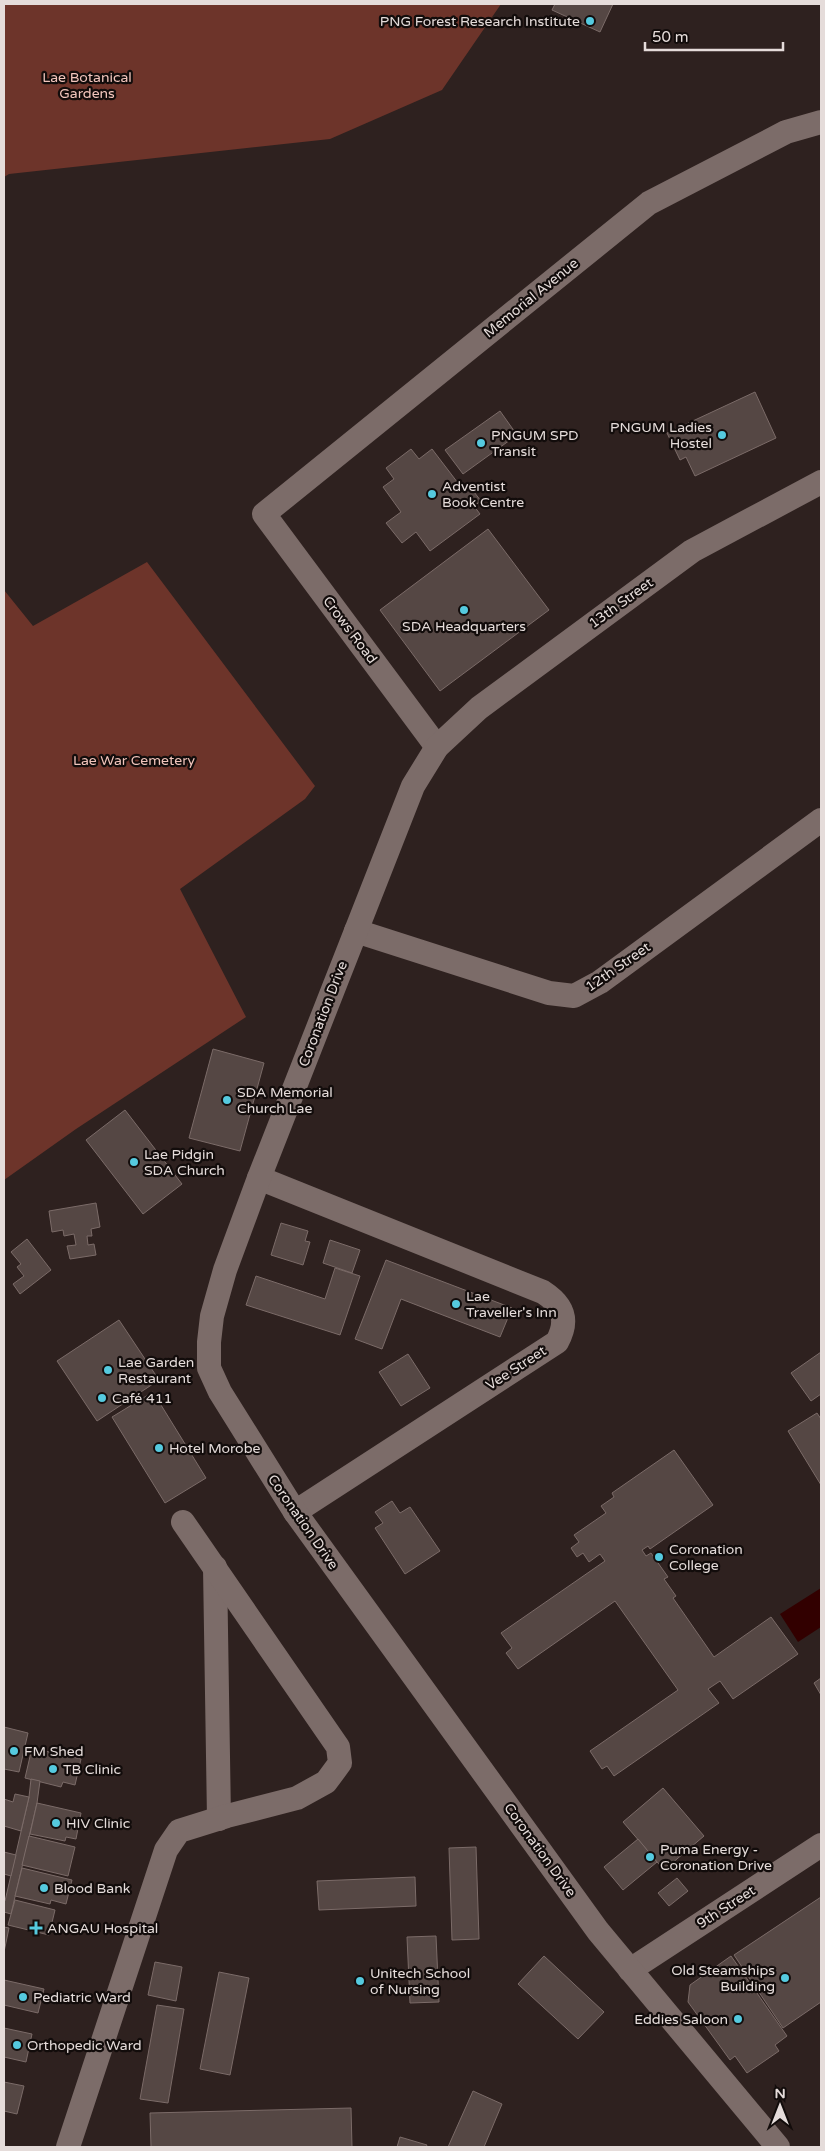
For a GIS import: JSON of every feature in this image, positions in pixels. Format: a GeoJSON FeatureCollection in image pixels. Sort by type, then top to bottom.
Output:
{"type":"FeatureCollection","features":[{"type":"Feature","properties":{"kind":"street","name":"Memorial Avenue"},"geometry":{"type":"LineString","coordinates":[[264,514],[649,203],[786,132],[821,122]]}},
{"type":"Feature","properties":{"kind":"street","name":"13th Street"},"geometry":{"type":"LineString","coordinates":[[437,747],[479,708],[692,551],[821,482]]}},
{"type":"Feature","properties":{"kind":"street","name":"Crows Road"},"geometry":{"type":"LineString","coordinates":[[264,514],[437,747]]}},
{"type":"Feature","properties":{"kind":"street","name":"Coronation Drive"},"geometry":{"type":"LineString","coordinates":[[437,747],[413,786],[259,1178],[225,1270],[212,1316],[209,1342],[210,1368],[225,1400],[295,1512],[598,1931],[778,2147]]}},
{"type":"Feature","properties":{"kind":"street","name":"12th Street"},"geometry":{"type":"LineString","coordinates":[[356,931],[549,993],[574,996],[600,982],[821,820]]}},
{"type":"Feature","properties":{"kind":"street","name":"Vee Street"},"geometry":{"type":"LineString","coordinates":[[259,1178],[544,1292],[554,1299],[563,1315],[563,1326],[556,1342],[295,1512]]}},
{"type":"Feature","properties":{"kind":"street"},"geometry":{"type":"LineString","coordinates":[[68,2147],[166,1850],[179,1832],[297,1798],[326,1782],[340,1763],[338,1747],[183,1522]]}},
{"type":"Feature","properties":{"kind":"street"},"geometry":{"type":"LineString","coordinates":[[215,1567],[219,1819]]}},
{"type":"Feature","properties":{"kind":"street","name":"9th Street"},"geometry":{"type":"LineString","coordinates":[[630,1970],[821,1845]]}},
{"type":"Feature","properties":{"kind":"green space","name":"Lae Botanical Gardens"},"geometry":{"type":"Polygon","coordinates":[[[4,4],[501,4],[442,90],[330,139],[9,174],[4,177],[4,4]]]}},
{"type":"Feature","properties":{"kind":"green space","name":"Lae War Cemetery"},"geometry":{"type":"Polygon","coordinates":[[[147,562],[315,786],[305,799],[180,889],[246,1017],[76,1129],[4,1180],[4,590],[33,626],[147,562]]]}},
{"type":"Feature","properties":{"kind":"shaded area"},"geometry":{"type":"Polygon","coordinates":[[[821,1588],[821,1627],[798,1642],[780,1614],[821,1588]]]}},
{"type":"Feature","properties":{"kind":"building","name":"PNG Forest Research Institute"},"geometry":{"type":"Polygon","coordinates":[[[555,4],[613,4],[600,32],[552,10],[555,4]]]}},
{"type":"Feature","properties":{"kind":"building","name":"PNGUM Ladies Hostel"},"geometry":{"type":"Polygon","coordinates":[[[755,392],[776,438],[695,476],[686,457],[680,460],[667,433],[755,392]]]}},
{"type":"Feature","properties":{"kind":"building","name":"PNGUM SPD Transit"},"geometry":{"type":"Polygon","coordinates":[[[500,411],[517,435],[463,474],[445,450],[500,411]]]}},
{"type":"Feature","properties":{"kind":"building","name":"Adventist Book Centre"},"geometry":{"type":"Polygon","coordinates":[[[411,449],[419,459],[432,449],[461,487],[467,483],[481,501],[474,506],[480,514],[430,551],[416,532],[402,543],[386,523],[401,512],[383,487],[394,479],[386,468],[411,449]]]}},
{"type":"Feature","properties":{"kind":"building","name":"SDA Headquarters"},"geometry":{"type":"Polygon","coordinates":[[[488,529],[549,610],[440,691],[380,610],[488,529]]]}},
{"type":"Feature","properties":{"kind":"building","name":"SDA Memorial Church Lae"},"geometry":{"type":"Polygon","coordinates":[[[213,1049],[264,1063],[240,1151],[189,1138],[213,1049]]]}},
{"type":"Feature","properties":{"kind":"building","name":"Lae Pidgin SDA Church"},"geometry":{"type":"Polygon","coordinates":[[[125,1110],[182,1184],[143,1214],[86,1140],[125,1110]]]}},
{"type":"Feature","properties":{"kind":"building"},"geometry":{"type":"Polygon","coordinates":[[[96,1203],[100,1227],[91,1229],[92,1236],[87,1236],[88,1245],[94,1244],[96,1255],[70,1259],[67,1246],[76,1245],[74,1234],[64,1236],[63,1230],[52,1232],[49,1211],[96,1203]]]}},
{"type":"Feature","properties":{"kind":"building"},"geometry":{"type":"Polygon","coordinates":[[[281,1223],[308,1231],[305,1241],[310,1242],[303,1265],[271,1255],[281,1223]]]}},
{"type":"Feature","properties":{"kind":"building"},"geometry":{"type":"Polygon","coordinates":[[[27,1239],[51,1270],[20,1294],[13,1284],[24,1276],[17,1267],[21,1264],[11,1252],[27,1239]]]}},
{"type":"Feature","properties":{"kind":"building"},"geometry":{"type":"Polygon","coordinates":[[[330,1240],[360,1250],[352,1273],[323,1263],[330,1240]]]}},
{"type":"Feature","properties":{"kind":"building","name":"Lae Traveller's Inn"},"geometry":{"type":"Polygon","coordinates":[[[386,1260],[512,1308],[500,1337],[401,1299],[382,1349],[355,1339],[386,1260]]]}},
{"type":"Feature","properties":{"kind":"building"},"geometry":{"type":"Polygon","coordinates":[[[335,1268],[360,1276],[340,1335],[246,1305],[256,1276],[325,1299],[335,1268]]]}},
{"type":"Feature","properties":{"kind":"building","name":"Lae Garden Restaurant"},"geometry":{"type":"Polygon","coordinates":[[[119,1320],[159,1380],[97,1421],[57,1361],[119,1320]]]}},
{"type":"Feature","properties":{"kind":"building"},"geometry":{"type":"Polygon","coordinates":[[[821,1352],[821,1394],[811,1401],[791,1373],[821,1352]]]}},
{"type":"Feature","properties":{"kind":"building"},"geometry":{"type":"Polygon","coordinates":[[[408,1354],[430,1388],[401,1406],[379,1372],[408,1354]]]}},
{"type":"Feature","properties":{"kind":"building","name":"Hotel Morobe"},"geometry":{"type":"Polygon","coordinates":[[[153,1392],[206,1478],[165,1503],[112,1417],[153,1392]]]}},
{"type":"Feature","properties":{"kind":"building"},"geometry":{"type":"Polygon","coordinates":[[[817,1413],[821,1419],[821,1485],[788,1431],[817,1413]]]}},
{"type":"Feature","properties":{"kind":"building"},"geometry":{"type":"Polygon","coordinates":[[[674,1450],[713,1505],[650,1549],[648,1546],[642,1550],[646,1556],[651,1553],[668,1577],[664,1579],[676,1596],[673,1598],[714,1657],[771,1617],[798,1654],[733,1699],[720,1681],[708,1689],[719,1703],[614,1776],[607,1766],[602,1769],[590,1751],[678,1690],[615,1601],[518,1669],[506,1653],[512,1648],[501,1633],[605,1561],[600,1554],[589,1562],[583,1553],[577,1557],[571,1548],[579,1542],[574,1535],[606,1513],[601,1506],[614,1497],[612,1493],[674,1450]]]}},
{"type":"Feature","properties":{"kind":"building"},"geometry":{"type":"Polygon","coordinates":[[[392,1501],[400,1513],[410,1507],[440,1551],[405,1574],[375,1528],[383,1523],[375,1512],[392,1501]]]}},
{"type":"Feature","properties":{"kind":"building"},"geometry":{"type":"Polygon","coordinates":[[[821,1678],[821,1695],[814,1683],[821,1678]]]}},
{"type":"Feature","properties":{"kind":"building","name":"FM Shed"},"geometry":{"type":"Polygon","coordinates":[[[4,1727],[28,1733],[19,1772],[4,1769],[4,1727]]]}},
{"type":"Feature","properties":{"kind":"building","name":"TB Clinic"},"geometry":{"type":"Polygon","coordinates":[[[32,1748],[81,1759],[75,1785],[63,1782],[61,1787],[25,1778],[32,1748]]]}},
{"type":"Feature","properties":{"kind":"building"},"geometry":{"type":"Polygon","coordinates":[[[31,1779],[40,1781],[37,1803],[11,1914],[4,1912],[4,1900],[29,1797],[31,1779]]]}},
{"type":"Feature","properties":{"kind":"building"},"geometry":{"type":"Polygon","coordinates":[[[663,1788],[704,1836],[664,1870],[623,1822],[663,1788]]]}},
{"type":"Feature","properties":{"kind":"building"},"geometry":{"type":"Polygon","coordinates":[[[15,1794],[29,1797],[21,1831],[4,1826],[4,1799],[13,1802],[15,1794]]]}},
{"type":"Feature","properties":{"kind":"building","name":"HIV Clinic"},"geometry":{"type":"Polygon","coordinates":[[[37,1803],[81,1813],[76,1839],[66,1837],[65,1841],[30,1834],[37,1803]]]}},
{"type":"Feature","properties":{"kind":"building"},"geometry":{"type":"Polygon","coordinates":[[[29,1836],[75,1847],[68,1876],[22,1865],[29,1836]]]}},
{"type":"Feature","properties":{"kind":"building"},"geometry":{"type":"Polygon","coordinates":[[[638,1839],[657,1862],[623,1890],[604,1867],[638,1839]]]}},
{"type":"Feature","properties":{"kind":"building"},"geometry":{"type":"Polygon","coordinates":[[[476,1847],[479,1939],[452,1940],[449,1848],[476,1847]]]}},
{"type":"Feature","properties":{"kind":"building"},"geometry":{"type":"Polygon","coordinates":[[[4,1852],[16,1855],[11,1876],[4,1874],[4,1852]]]}},
{"type":"Feature","properties":{"kind":"building","name":"Blood Bank"},"geometry":{"type":"Polygon","coordinates":[[[22,1868],[72,1880],[66,1904],[51,1900],[50,1904],[15,1896],[22,1868]]]}},
{"type":"Feature","properties":{"kind":"building"},"geometry":{"type":"Polygon","coordinates":[[[415,1877],[416,1906],[319,1910],[317,1881],[415,1877]]]}},
{"type":"Feature","properties":{"kind":"building"},"geometry":{"type":"Polygon","coordinates":[[[677,1878],[688,1891],[669,1906],[658,1893],[677,1878]]]}},
{"type":"Feature","properties":{"kind":"building","name":"Old Steamships Building"},"geometry":{"type":"Polygon","coordinates":[[[821,1897],[821,2002],[783,2028],[734,1955],[821,1897]]]}},
{"type":"Feature","properties":{"kind":"building"},"geometry":{"type":"Polygon","coordinates":[[[15,1900],[55,1910],[49,1935],[8,1925],[15,1900]]]}},
{"type":"Feature","properties":{"kind":"building"},"geometry":{"type":"Polygon","coordinates":[[[4,1927],[9,1928],[4,1952],[4,1927]]]}},
{"type":"Feature","properties":{"kind":"building"},"geometry":{"type":"Polygon","coordinates":[[[436,1936],[439,2002],[410,2003],[407,1937],[436,1936]]]}},
{"type":"Feature","properties":{"kind":"building"},"geometry":{"type":"Polygon","coordinates":[[[544,1956],[604,2012],[578,2039],[518,1984],[544,1956]]]}},
{"type":"Feature","properties":{"kind":"building","name":"Eddies Saloon"},"geometry":{"type":"Polygon","coordinates":[[[731,1956],[787,2036],[775,2045],[779,2051],[747,2073],[735,2056],[730,2060],[688,2002],[690,1985],[731,1956]]]}},
{"type":"Feature","properties":{"kind":"building"},"geometry":{"type":"Polygon","coordinates":[[[155,1962],[182,1967],[176,2001],[148,1995],[155,1962]]]}},
{"type":"Feature","properties":{"kind":"building"},"geometry":{"type":"Polygon","coordinates":[[[219,1972],[249,1978],[230,2075],[200,2069],[219,1972]]]}},
{"type":"Feature","properties":{"kind":"building","name":"Pediatric Ward"},"geometry":{"type":"Polygon","coordinates":[[[4,1980],[44,1989],[38,2013],[4,2005],[4,1980]]]}},
{"type":"Feature","properties":{"kind":"building"},"geometry":{"type":"Polygon","coordinates":[[[157,2005],[184,2009],[168,2103],[140,2099],[157,2005]]]}},
{"type":"Feature","properties":{"kind":"building","name":"Orthopedic Ward"},"geometry":{"type":"Polygon","coordinates":[[[4,2028],[32,2034],[26,2062],[4,2057],[4,2028]]]}},
{"type":"Feature","properties":{"kind":"building"},"geometry":{"type":"Polygon","coordinates":[[[4,2082],[24,2086],[17,2114],[4,2111],[4,2082]]]}},
{"type":"Feature","properties":{"kind":"building"},"geometry":{"type":"Polygon","coordinates":[[[473,2091],[502,2104],[484,2147],[448,2147],[473,2091]]]}},
{"type":"Feature","properties":{"kind":"building"},"geometry":{"type":"Polygon","coordinates":[[[351,2108],[352,2147],[151,2147],[150,2113],[351,2108]]]}},
{"type":"Feature","properties":{"kind":"building"},"geometry":{"type":"Polygon","coordinates":[[[400,2137],[427,2145],[426,2147],[397,2147],[400,2137]]]}},
{"type":"Feature","properties":{"kind":"place","name":"PNG Forest Research Institute"},"geometry":{"type":"Point","coordinates":[590,21]}},
{"type":"Feature","properties":{"kind":"place","name":"PNGUM Ladies Hostel"},"geometry":{"type":"Point","coordinates":[722,435]}},
{"type":"Feature","properties":{"kind":"place","name":"PNGUM SPD Transit"},"geometry":{"type":"Point","coordinates":[481,443]}},
{"type":"Feature","properties":{"kind":"place","name":"Adventist Book Centre"},"geometry":{"type":"Point","coordinates":[432,494]}},
{"type":"Feature","properties":{"kind":"place","name":"SDA Headquarters"},"geometry":{"type":"Point","coordinates":[464,610]}},
{"type":"Feature","properties":{"kind":"place","name":"SDA Memorial Church Lae"},"geometry":{"type":"Point","coordinates":[227,1100]}},
{"type":"Feature","properties":{"kind":"place","name":"Lae Pidgin SDA Church"},"geometry":{"type":"Point","coordinates":[134,1162]}},
{"type":"Feature","properties":{"kind":"place","name":"Lae Traveller's Inn"},"geometry":{"type":"Point","coordinates":[456,1304]}},
{"type":"Feature","properties":{"kind":"place","name":"Lae Garden Restaurant"},"geometry":{"type":"Point","coordinates":[108,1370]}},
{"type":"Feature","properties":{"kind":"place","name":"Café 411"},"geometry":{"type":"Point","coordinates":[102,1398]}},
{"type":"Feature","properties":{"kind":"place","name":"Hotel Morobe"},"geometry":{"type":"Point","coordinates":[159,1448]}},
{"type":"Feature","properties":{"kind":"place","name":"Coronation College"},"geometry":{"type":"Point","coordinates":[659,1557]}},
{"type":"Feature","properties":{"kind":"place","name":"FM Shed"},"geometry":{"type":"Point","coordinates":[14,1751]}},
{"type":"Feature","properties":{"kind":"place","name":"TB Clinic"},"geometry":{"type":"Point","coordinates":[53,1769]}},
{"type":"Feature","properties":{"kind":"place","name":"HIV Clinic"},"geometry":{"type":"Point","coordinates":[56,1823]}},
{"type":"Feature","properties":{"kind":"place","name":"Puma Energy - Coronation Drive"},"geometry":{"type":"Point","coordinates":[650,1857]}},
{"type":"Feature","properties":{"kind":"place","name":"Blood Bank"},"geometry":{"type":"Point","coordinates":[44,1888]}},
{"type":"Feature","properties":{"kind":"place","name":"ANGAU Hospital"},"geometry":{"type":"Point","coordinates":[36,1928]}},
{"type":"Feature","properties":{"kind":"place","name":"Old Steamships Building"},"geometry":{"type":"Point","coordinates":[785,1978]}},
{"type":"Feature","properties":{"kind":"place","name":"Unitech School of Nursing"},"geometry":{"type":"Point","coordinates":[360,1981]}},
{"type":"Feature","properties":{"kind":"place","name":"Pediatric Ward"},"geometry":{"type":"Point","coordinates":[23,1997]}},
{"type":"Feature","properties":{"kind":"place","name":"Eddies Saloon"},"geometry":{"type":"Point","coordinates":[738,2019]}},
{"type":"Feature","properties":{"kind":"place","name":"Orthopedic Ward"},"geometry":{"type":"Point","coordinates":[17,2045]}}]}
